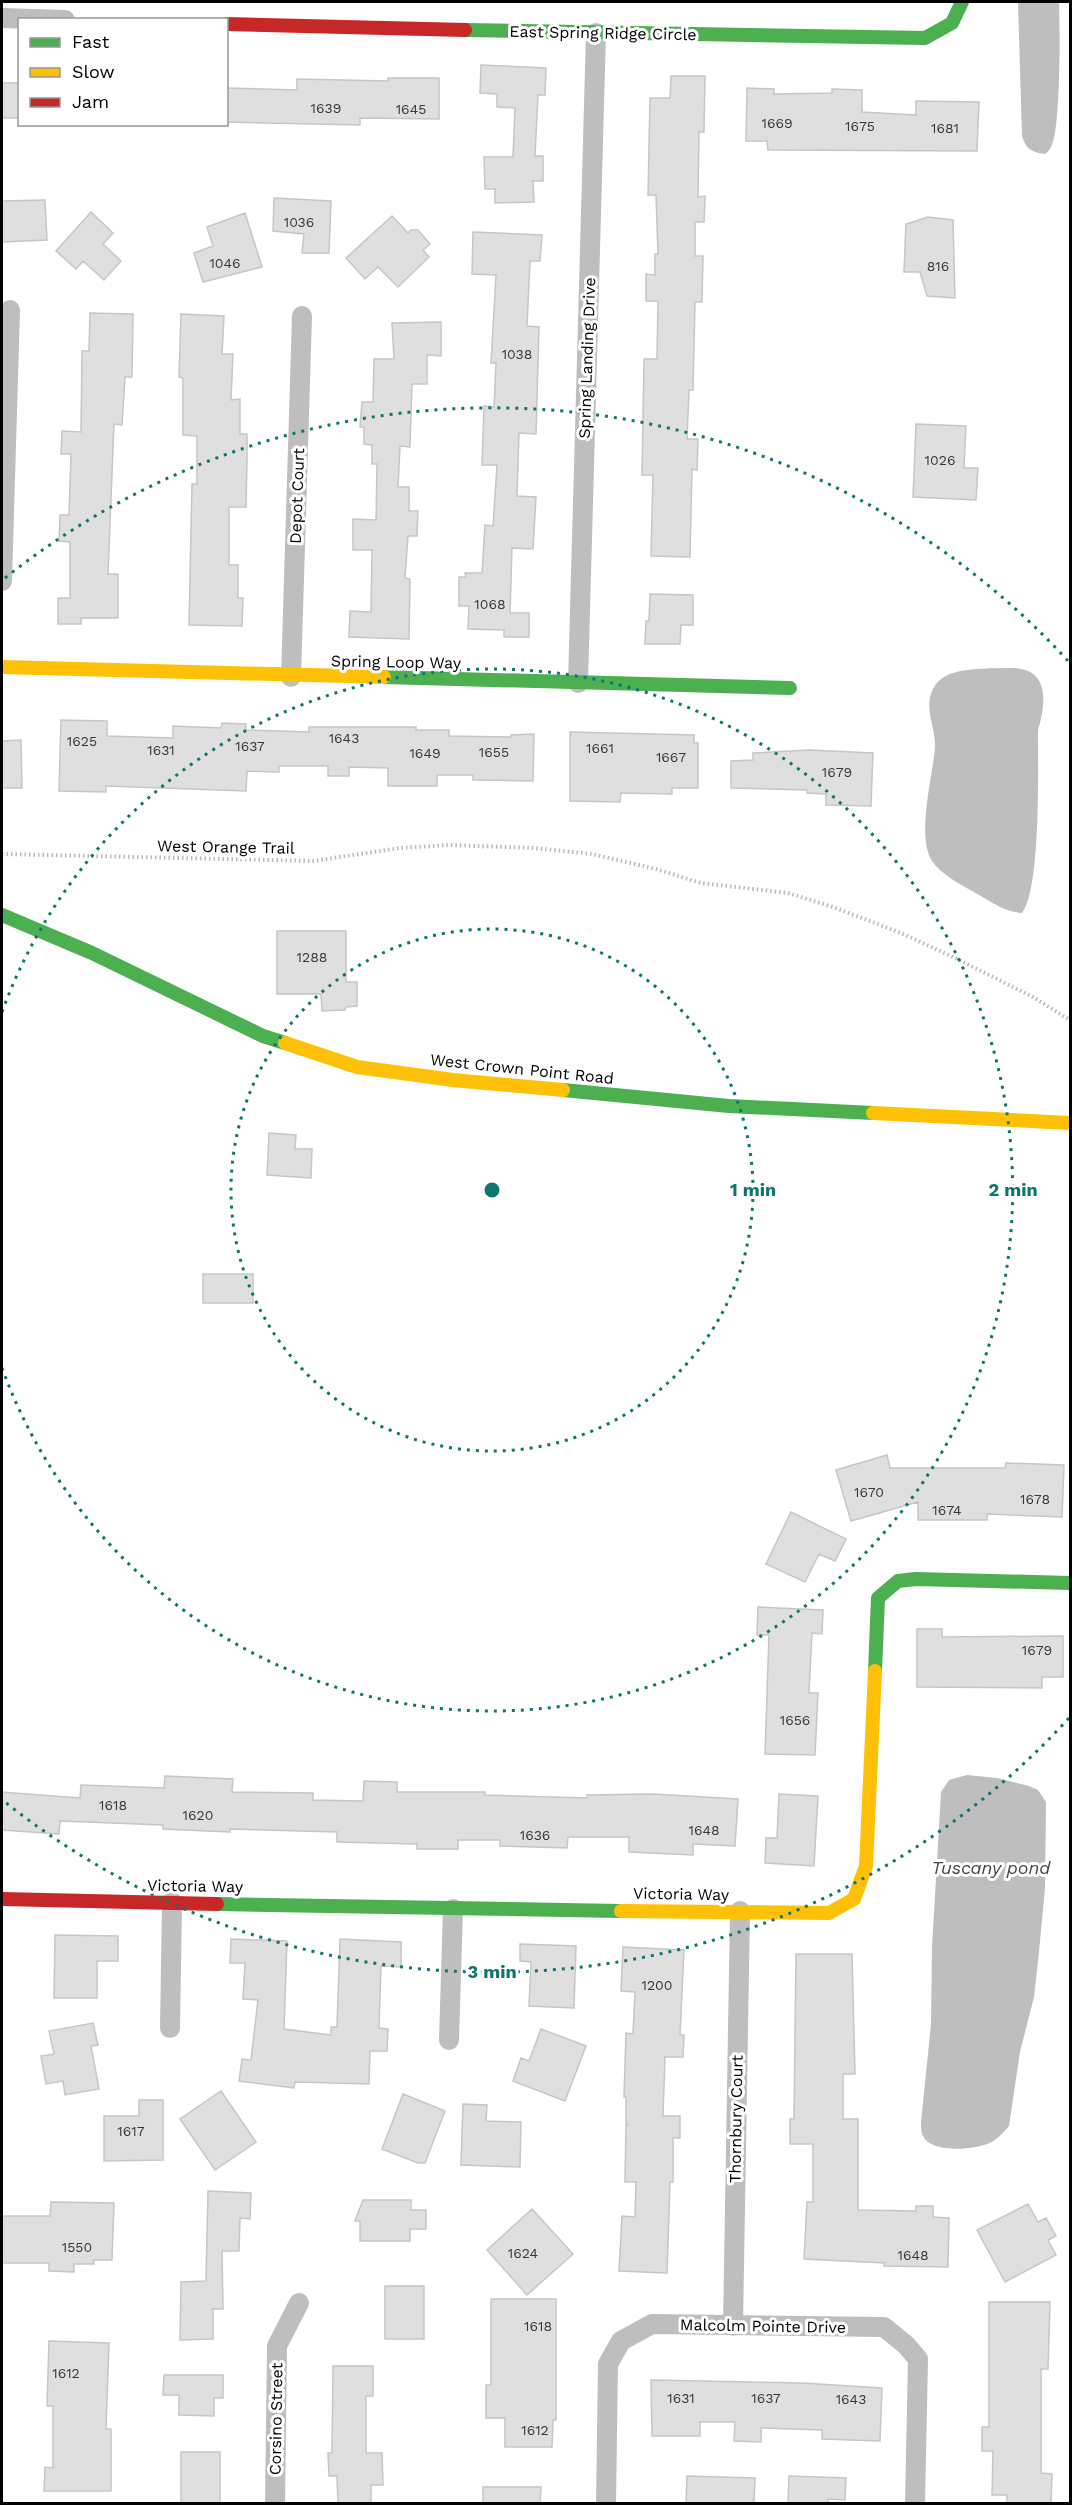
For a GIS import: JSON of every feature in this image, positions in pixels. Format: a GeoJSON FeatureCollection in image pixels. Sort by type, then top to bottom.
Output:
{"type":"FeatureCollection","features":[{"type":"Feature","properties":{"kind":"street","name":"East Spring Ridge Circle"},"geometry":{"type":"LineString","coordinates":[[228,24],[925,38],[952,22],[962,2]]}},
{"type":"Feature","properties":{"kind":"street"},"geometry":{"type":"LineString","coordinates":[[2,18],[18,19]]}},
{"type":"Feature","properties":{"kind":"street","name":"Spring Landing Drive"},"geometry":{"type":"LineString","coordinates":[[578,683],[596,33]]}},
{"type":"Feature","properties":{"kind":"street"},"geometry":{"type":"LineString","coordinates":[[2,581],[10,310]]}},
{"type":"Feature","properties":{"kind":"street","name":"Depot Court"},"geometry":{"type":"LineString","coordinates":[[291,677],[302,316]]}},
{"type":"Feature","properties":{"kind":"street","name":"Spring Loop Way"},"geometry":{"type":"LineString","coordinates":[[2,668],[790,688]]}},
{"type":"Feature","properties":{"kind":"street","name":"West Crown Point Road"},"geometry":{"type":"LineString","coordinates":[[2,915],[92,953],[263,1036],[357,1067],[464,1081],[729,1106],[1071,1123]]}},
{"type":"Feature","properties":{"kind":"street","name":"Victoria Way"},"geometry":{"type":"LineString","coordinates":[[2,1899],[453,1909],[828,1913],[854,1899],[867,1866],[878,1598],[898,1581],[916,1579],[1071,1583]]}},
{"type":"Feature","properties":{"kind":"street"},"geometry":{"type":"LineString","coordinates":[[170,2028],[172,1902]]}},
{"type":"Feature","properties":{"kind":"street"},"geometry":{"type":"LineString","coordinates":[[449,2040],[453,1909]]}},
{"type":"Feature","properties":{"kind":"street","name":"Thornbury Court"},"geometry":{"type":"LineString","coordinates":[[733,2326],[740,1911]]}},
{"type":"Feature","properties":{"kind":"street","name":"Corsino Street"},"geometry":{"type":"LineString","coordinates":[[275,2504],[277,2346],[299,2303]]}},
{"type":"Feature","properties":{"kind":"street","name":"Malcolm Pointe Drive"},"geometry":{"type":"LineString","coordinates":[[606,2504],[608,2364],[621,2341],[652,2324],[884,2328],[906,2345],[918,2359],[915,2504]]}},
{"type":"Feature","properties":{"kind":"path","name":"West Orange Trail"},"geometry":{"type":"LineString","coordinates":[[2,854],[313,861],[400,848],[449,845],[534,848],[592,854],[720,887],[788,893],[833,907],[901,933],[1033,997],[1071,1020]]}},
{"type":"Feature","properties":{"kind":"water"},"geometry":{"type":"Polygon","coordinates":[[[1018,2],[1059,2],[1057,121],[1051,147],[1045,154],[1030,149],[1022,136],[1018,2]]]}},
{"type":"Feature","properties":{"kind":"water"},"geometry":{"type":"Polygon","coordinates":[[[1018,668],[1031,672],[1041,685],[1043,694],[1038,730],[1038,798],[1033,880],[1022,913],[996,905],[945,874],[932,861],[925,837],[935,747],[929,708],[932,692],[941,679],[955,672],[1018,668]]]}},
{"type":"Feature","properties":{"kind":"water","name":"Tuscany pond"},"geometry":{"type":"Polygon","coordinates":[[[967,1775],[997,1778],[1038,1790],[1046,1802],[1045,1888],[1034,1997],[1020,2052],[1009,2126],[996,2139],[987,2144],[972,2148],[952,2149],[927,2141],[922,2135],[921,2122],[931,2024],[932,1947],[941,1792],[949,1780],[967,1775]]]}},
{"type":"Feature","properties":{"kind":"building"},"geometry":{"type":"Polygon","coordinates":[[[481,65],[546,68],[545,95],[538,95],[535,156],[543,156],[543,181],[533,181],[534,202],[495,203],[495,189],[485,189],[484,157],[513,157],[515,108],[497,107],[497,94],[480,93],[481,65]]]}},
{"type":"Feature","properties":{"kind":"building"},"geometry":{"type":"Polygon","coordinates":[[[671,76],[705,76],[704,132],[699,132],[698,197],[705,196],[704,222],[695,222],[695,256],[703,256],[702,302],[695,302],[693,390],[689,390],[687,439],[698,439],[697,470],[692,469],[690,557],[651,556],[653,475],[642,475],[644,359],[657,359],[658,301],[646,301],[646,274],[655,275],[655,254],[658,254],[656,195],[648,195],[650,98],[670,98],[671,76]]]}},
{"type":"Feature","properties":{"kind":"building"},"geometry":{"type":"Polygon","coordinates":[[[388,78],[439,78],[439,119],[360,118],[360,125],[228,122],[228,88],[297,90],[297,79],[388,81],[388,78]]]}},
{"type":"Feature","properties":{"kind":"building"},"geometry":{"type":"Polygon","coordinates":[[[2,83],[18,83],[18,118],[2,118],[2,83]]]}},
{"type":"Feature","properties":{"kind":"building"},"geometry":{"type":"Polygon","coordinates":[[[747,88],[774,89],[774,94],[832,93],[832,89],[862,90],[862,112],[916,115],[916,101],[979,102],[977,151],[768,150],[767,141],[746,141],[747,88]]]}},
{"type":"Feature","properties":{"kind":"building"},"geometry":{"type":"Polygon","coordinates":[[[274,198],[331,201],[329,253],[302,253],[304,234],[273,231],[274,198]]]}},
{"type":"Feature","properties":{"kind":"building"},"geometry":{"type":"Polygon","coordinates":[[[45,200],[47,240],[2,242],[2,201],[45,200]]]}},
{"type":"Feature","properties":{"kind":"building"},"geometry":{"type":"Polygon","coordinates":[[[91,212],[113,233],[103,244],[121,261],[104,280],[83,261],[76,269],[56,251],[91,212]]]}},
{"type":"Feature","properties":{"kind":"building"},"geometry":{"type":"Polygon","coordinates":[[[245,213],[262,267],[203,282],[194,253],[213,246],[207,227],[245,213]]]}},
{"type":"Feature","properties":{"kind":"building"},"geometry":{"type":"Polygon","coordinates":[[[392,216],[408,233],[411,230],[418,230],[430,244],[423,250],[429,257],[398,287],[378,267],[365,279],[346,258],[392,216]]]}},
{"type":"Feature","properties":{"kind":"building"},"geometry":{"type":"Polygon","coordinates":[[[928,217],[953,220],[955,298],[927,296],[920,272],[904,272],[906,224],[928,217]]]}},
{"type":"Feature","properties":{"kind":"building"},"geometry":{"type":"Polygon","coordinates":[[[473,232],[542,235],[540,261],[530,261],[527,326],[539,327],[536,434],[519,433],[517,496],[536,497],[533,549],[512,548],[510,613],[529,613],[529,637],[504,637],[504,630],[468,629],[469,606],[459,606],[459,577],[466,577],[465,573],[482,573],[485,525],[493,526],[497,465],[482,465],[484,406],[494,407],[496,363],[491,363],[496,275],[472,274],[473,232]]]}},
{"type":"Feature","properties":{"kind":"building"},"geometry":{"type":"Polygon","coordinates":[[[90,313],[133,314],[132,377],[125,377],[122,425],[114,424],[108,574],[118,574],[118,618],[81,618],[81,624],[58,624],[58,598],[70,598],[70,542],[59,541],[60,515],[69,515],[71,454],[61,454],[62,431],[81,432],[82,351],[89,351],[90,313]]]}},
{"type":"Feature","properties":{"kind":"building"},"geometry":{"type":"Polygon","coordinates":[[[181,314],[224,316],[222,354],[233,354],[231,400],[240,399],[240,434],[247,434],[246,507],[229,507],[229,565],[238,565],[238,598],[243,598],[242,626],[189,625],[192,484],[197,484],[197,436],[183,435],[183,378],[179,377],[181,314]]]}},
{"type":"Feature","properties":{"kind":"building"},"geometry":{"type":"Polygon","coordinates":[[[441,322],[441,356],[427,355],[427,384],[412,384],[410,447],[400,446],[398,487],[409,487],[409,511],[418,511],[417,536],[408,536],[405,578],[410,579],[409,639],[349,637],[350,611],[371,612],[372,550],[353,550],[353,519],[376,520],[377,464],[372,464],[372,445],[364,444],[364,427],[360,427],[362,402],[373,402],[374,359],[394,359],[392,323],[441,322]]]}},
{"type":"Feature","properties":{"kind":"building"},"geometry":{"type":"Polygon","coordinates":[[[916,424],[966,426],[964,468],[978,468],[976,500],[913,497],[916,424]]]}},
{"type":"Feature","properties":{"kind":"building"},"geometry":{"type":"Polygon","coordinates":[[[650,594],[693,595],[693,625],[681,625],[680,644],[645,644],[650,594]]]}},
{"type":"Feature","properties":{"kind":"building"},"geometry":{"type":"Polygon","coordinates":[[[61,720],[107,721],[107,736],[173,738],[173,726],[221,728],[222,723],[246,724],[246,730],[309,732],[309,727],[416,727],[416,730],[449,730],[449,736],[511,737],[511,735],[534,734],[533,781],[473,780],[473,775],[437,775],[437,786],[388,786],[388,768],[349,767],[349,776],[328,776],[328,766],[279,766],[279,772],[247,771],[246,791],[106,786],[106,792],[59,791],[61,720]]]}},
{"type":"Feature","properties":{"kind":"building"},"geometry":{"type":"Polygon","coordinates":[[[570,732],[694,735],[694,743],[698,743],[698,788],[672,788],[672,794],[621,793],[620,802],[570,801],[570,732]]]}},
{"type":"Feature","properties":{"kind":"building"},"geometry":{"type":"Polygon","coordinates":[[[21,740],[22,788],[2,788],[2,741],[21,740]]]}},
{"type":"Feature","properties":{"kind":"building"},"geometry":{"type":"Polygon","coordinates":[[[809,750],[873,753],[871,806],[826,805],[826,794],[807,793],[807,790],[731,788],[731,761],[753,760],[753,753],[809,750]]]}},
{"type":"Feature","properties":{"kind":"building"},"geometry":{"type":"Polygon","coordinates":[[[277,931],[346,931],[346,982],[357,982],[357,1006],[346,1007],[345,1010],[322,1011],[321,994],[277,994],[277,931]]]}},
{"type":"Feature","properties":{"kind":"building"},"geometry":{"type":"Polygon","coordinates":[[[269,1133],[296,1135],[295,1149],[312,1149],[311,1178],[267,1175],[269,1133]]]}},
{"type":"Feature","properties":{"kind":"building"},"geometry":{"type":"Polygon","coordinates":[[[203,1274],[253,1274],[253,1303],[203,1303],[203,1274]]]}},
{"type":"Feature","properties":{"kind":"building"},"geometry":{"type":"Polygon","coordinates":[[[887,1455],[890,1468],[1005,1468],[1006,1463],[1064,1465],[1062,1517],[987,1514],[987,1520],[918,1520],[918,1502],[851,1521],[836,1470],[887,1455]]]}},
{"type":"Feature","properties":{"kind":"building"},"geometry":{"type":"Polygon","coordinates":[[[791,1512],[846,1539],[835,1561],[819,1554],[805,1582],[766,1564],[791,1512]]]}},
{"type":"Feature","properties":{"kind":"building"},"geometry":{"type":"Polygon","coordinates":[[[758,1607],[823,1610],[822,1634],[812,1633],[809,1693],[818,1693],[815,1755],[765,1754],[769,1635],[757,1635],[758,1607]]]}},
{"type":"Feature","properties":{"kind":"building"},"geometry":{"type":"Polygon","coordinates":[[[917,1629],[942,1629],[942,1637],[1063,1636],[1063,1677],[1042,1677],[1042,1688],[917,1687],[917,1629]]]}},
{"type":"Feature","properties":{"kind":"building"},"geometry":{"type":"Polygon","coordinates":[[[165,1776],[233,1779],[232,1792],[313,1793],[313,1800],[363,1801],[364,1781],[397,1782],[397,1792],[485,1792],[485,1795],[587,1798],[587,1795],[653,1794],[738,1799],[735,1846],[693,1844],[693,1855],[629,1852],[629,1837],[568,1837],[567,1848],[500,1846],[500,1840],[458,1840],[458,1849],[417,1849],[417,1844],[337,1842],[337,1832],[230,1829],[230,1832],[163,1829],[163,1825],[60,1821],[59,1834],[2,1830],[2,1792],[80,1798],[81,1785],[164,1788],[165,1776]]]}},
{"type":"Feature","properties":{"kind":"building"},"geometry":{"type":"Polygon","coordinates":[[[779,1794],[818,1796],[814,1866],[765,1863],[766,1838],[777,1838],[779,1794]]]}},
{"type":"Feature","properties":{"kind":"building"},"geometry":{"type":"Polygon","coordinates":[[[55,1935],[118,1936],[118,1961],[97,1961],[97,1998],[54,1998],[55,1935]]]}},
{"type":"Feature","properties":{"kind":"building"},"geometry":{"type":"Polygon","coordinates":[[[231,1939],[287,1941],[284,2029],[331,2035],[331,2027],[337,2027],[340,1939],[401,1942],[401,1967],[381,1966],[379,2028],[388,2029],[387,2051],[370,2051],[369,2084],[295,2082],[294,2088],[239,2081],[242,2059],[251,2060],[258,2000],[243,1999],[245,1963],[230,1963],[231,1939]]]}},
{"type":"Feature","properties":{"kind":"building"},"geometry":{"type":"Polygon","coordinates":[[[520,1944],[576,1946],[574,2008],[529,2006],[531,1962],[520,1961],[520,1944]]]}},
{"type":"Feature","properties":{"kind":"building"},"geometry":{"type":"Polygon","coordinates":[[[623,1947],[684,1950],[680,2035],[684,2035],[683,2057],[665,2057],[663,2116],[680,2116],[680,2138],[673,2138],[673,2182],[670,2182],[667,2273],[619,2271],[622,2216],[635,2217],[636,2182],[625,2182],[626,2124],[629,2125],[626,2123],[626,2097],[624,2097],[626,2033],[633,2034],[635,1992],[621,1991],[623,1947]]]}},
{"type":"Feature","properties":{"kind":"building"},"geometry":{"type":"Polygon","coordinates":[[[796,1954],[852,1954],[855,2074],[843,2074],[843,2119],[858,2119],[858,2210],[916,2211],[916,2206],[933,2206],[933,2217],[949,2218],[948,2267],[884,2266],[885,2263],[804,2259],[807,2202],[813,2202],[813,2144],[790,2144],[790,2119],[794,2119],[796,1954]]]}},
{"type":"Feature","properties":{"kind":"building"},"geometry":{"type":"Polygon","coordinates":[[[93,2023],[98,2045],[91,2046],[99,2089],[65,2095],[63,2081],[46,2084],[41,2056],[54,2054],[49,2031],[93,2023]]]}},
{"type":"Feature","properties":{"kind":"building"},"geometry":{"type":"Polygon","coordinates":[[[541,2029],[586,2046],[565,2101],[513,2081],[521,2058],[529,2061],[541,2029]]]}},
{"type":"Feature","properties":{"kind":"building"},"geometry":{"type":"Polygon","coordinates":[[[221,2091],[256,2142],[215,2170],[180,2119],[221,2091]]]}},
{"type":"Feature","properties":{"kind":"building"},"geometry":{"type":"Polygon","coordinates":[[[403,2094],[445,2111],[425,2163],[418,2163],[382,2149],[403,2094]]]}},
{"type":"Feature","properties":{"kind":"building"},"geometry":{"type":"Polygon","coordinates":[[[139,2100],[163,2100],[163,2160],[104,2161],[104,2116],[139,2116],[139,2100]]]}},
{"type":"Feature","properties":{"kind":"building"},"geometry":{"type":"Polygon","coordinates":[[[463,2104],[487,2105],[486,2121],[521,2122],[520,2167],[461,2165],[463,2104]]]}},
{"type":"Feature","properties":{"kind":"building"},"geometry":{"type":"Polygon","coordinates":[[[208,2191],[251,2193],[250,2219],[240,2218],[239,2251],[222,2251],[223,2309],[213,2309],[213,2339],[180,2340],[181,2282],[206,2281],[208,2191]]]}},
{"type":"Feature","properties":{"kind":"building"},"geometry":{"type":"Polygon","coordinates":[[[363,2200],[411,2200],[411,2210],[426,2210],[426,2229],[410,2229],[410,2241],[360,2241],[360,2221],[355,2221],[363,2200]]]}},
{"type":"Feature","properties":{"kind":"building"},"geometry":{"type":"Polygon","coordinates":[[[51,2202],[114,2203],[112,2260],[94,2260],[94,2264],[74,2264],[74,2272],[49,2271],[49,2263],[2,2263],[2,2216],[50,2216],[51,2202]]]}},
{"type":"Feature","properties":{"kind":"building"},"geometry":{"type":"Polygon","coordinates":[[[1028,2204],[1038,2222],[1046,2218],[1056,2236],[1048,2240],[1056,2255],[1005,2282],[977,2230],[1028,2204]]]}},
{"type":"Feature","properties":{"kind":"building"},"geometry":{"type":"Polygon","coordinates":[[[532,2209],[573,2254],[527,2295],[487,2250],[532,2209]]]}},
{"type":"Feature","properties":{"kind":"building"},"geometry":{"type":"Polygon","coordinates":[[[385,2286],[424,2286],[424,2339],[385,2339],[385,2286]]]}},
{"type":"Feature","properties":{"kind":"building"},"geometry":{"type":"Polygon","coordinates":[[[491,2299],[556,2299],[556,2420],[553,2420],[552,2447],[505,2447],[505,2418],[486,2418],[486,2385],[491,2385],[491,2299]]]}},
{"type":"Feature","properties":{"kind":"building"},"geometry":{"type":"Polygon","coordinates":[[[989,2302],[1050,2302],[1048,2369],[1041,2369],[1041,2473],[1052,2474],[1051,2504],[1007,2504],[1007,2495],[992,2495],[993,2451],[982,2451],[982,2427],[989,2427],[989,2302]]]}},
{"type":"Feature","properties":{"kind":"building"},"geometry":{"type":"Polygon","coordinates":[[[49,2341],[109,2343],[106,2429],[111,2429],[111,2491],[44,2491],[45,2467],[53,2468],[53,2406],[47,2406],[49,2341]]]}},
{"type":"Feature","properties":{"kind":"building"},"geometry":{"type":"Polygon","coordinates":[[[333,2366],[373,2366],[373,2396],[366,2396],[366,2453],[382,2453],[383,2485],[371,2485],[371,2504],[338,2504],[337,2476],[329,2476],[328,2453],[332,2453],[333,2366]]]}},
{"type":"Feature","properties":{"kind":"building"},"geometry":{"type":"Polygon","coordinates":[[[164,2375],[223,2375],[223,2398],[214,2398],[214,2416],[179,2415],[179,2395],[163,2395],[164,2375]]]}},
{"type":"Feature","properties":{"kind":"building"},"geometry":{"type":"Polygon","coordinates":[[[651,2380],[802,2383],[882,2388],[880,2441],[822,2439],[822,2430],[761,2428],[761,2442],[734,2441],[735,2422],[700,2422],[700,2436],[652,2436],[651,2380]]]}},
{"type":"Feature","properties":{"kind":"building"},"geometry":{"type":"Polygon","coordinates":[[[181,2452],[220,2452],[220,2504],[181,2504],[181,2452]]]}},
{"type":"Feature","properties":{"kind":"building"},"geometry":{"type":"Polygon","coordinates":[[[687,2476],[755,2478],[754,2504],[686,2504],[687,2476]]]}},
{"type":"Feature","properties":{"kind":"building"},"geometry":{"type":"Polygon","coordinates":[[[789,2476],[846,2478],[845,2500],[828,2499],[828,2504],[788,2504],[789,2476]]]}},
{"type":"Feature","properties":{"kind":"building"},"geometry":{"type":"Polygon","coordinates":[[[483,2487],[541,2487],[540,2504],[483,2504],[483,2487]]]}},
{"type":"Feature","properties":{"kind":"traffic: fast"},"geometry":{"type":"LineString","coordinates":[[465,30],[925,38],[952,23],[962,2]]}},
{"type":"Feature","properties":{"kind":"traffic: fast"},"geometry":{"type":"LineString","coordinates":[[384,677],[790,688]]}},
{"type":"Feature","properties":{"kind":"traffic: fast"},"geometry":{"type":"LineString","coordinates":[[2,915],[92,953],[263,1036],[285,1043]]}},
{"type":"Feature","properties":{"kind":"traffic: fast"},"geometry":{"type":"LineString","coordinates":[[563,1090],[729,1106],[873,1113]]}},
{"type":"Feature","properties":{"kind":"traffic: fast"},"geometry":{"type":"LineString","coordinates":[[875,1671],[878,1598],[898,1581],[916,1579],[1070,1583]]}},
{"type":"Feature","properties":{"kind":"traffic: fast"},"geometry":{"type":"LineString","coordinates":[[217,1904],[621,1911]]}},
{"type":"Feature","properties":{"kind":"traffic: slow"},"geometry":{"type":"LineString","coordinates":[[2,667],[384,677]]}},
{"type":"Feature","properties":{"kind":"traffic: slow"},"geometry":{"type":"LineString","coordinates":[[285,1043],[357,1067],[453,1080],[563,1090]]}},
{"type":"Feature","properties":{"kind":"traffic: slow"},"geometry":{"type":"LineString","coordinates":[[873,1113],[1070,1123]]}},
{"type":"Feature","properties":{"kind":"traffic: slow"},"geometry":{"type":"LineString","coordinates":[[621,1911],[829,1913],[854,1899],[866,1866],[875,1671]]}},
{"type":"Feature","properties":{"kind":"traffic: jam"},"geometry":{"type":"LineString","coordinates":[[228,24],[465,30]]}},
{"type":"Feature","properties":{"kind":"traffic: jam"},"geometry":{"type":"LineString","coordinates":[[2,1899],[217,1904]]}}]}
